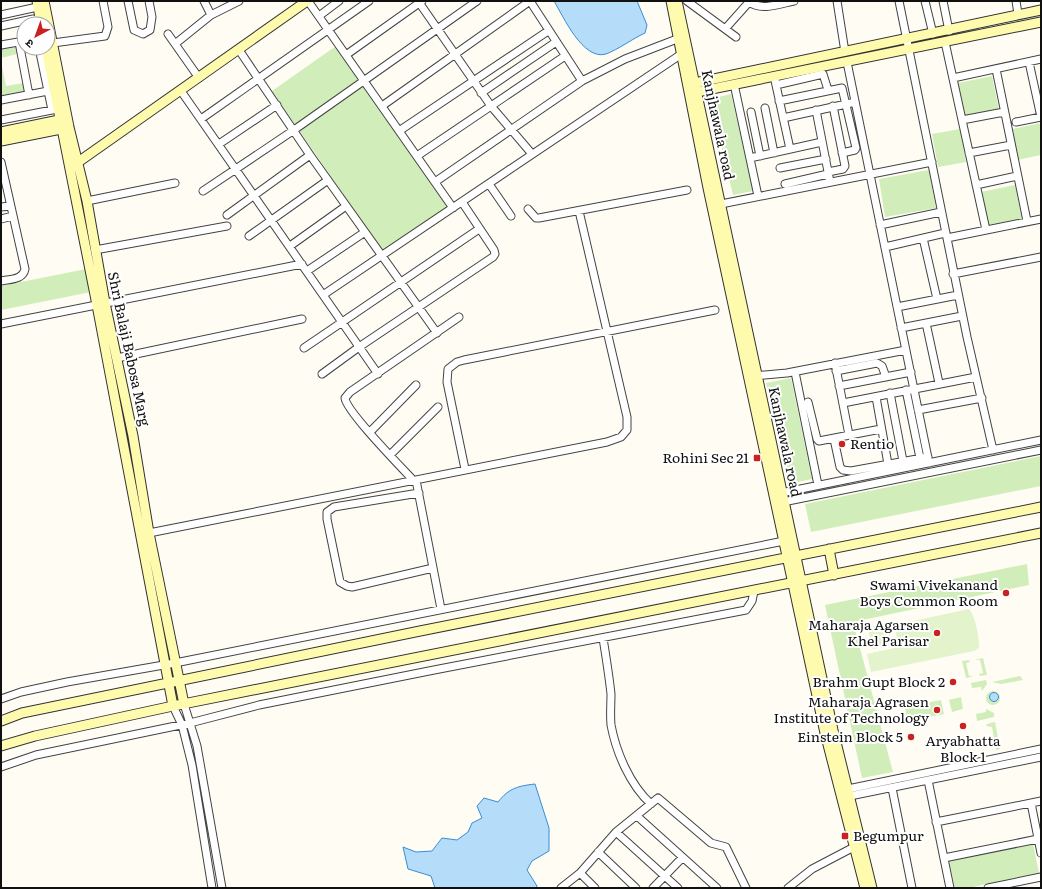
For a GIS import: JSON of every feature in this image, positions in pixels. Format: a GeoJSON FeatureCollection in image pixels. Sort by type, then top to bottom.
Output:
{"type":"FeatureCollection","features":[{"type":"Feature","properties":{"kind":"street"},"geometry":{"type":"LineString","coordinates":[[56,44],[105,36],[108,27],[103,1]]}},
{"type":"Feature","properties":{"kind":"street"},"geometry":{"type":"LineString","coordinates":[[128,1],[134,30],[143,34],[150,30],[152,25],[149,1]]}},
{"type":"Feature","properties":{"kind":"street"},"geometry":{"type":"LineString","coordinates":[[204,1],[212,15]]}},
{"type":"Feature","properties":{"kind":"street"},"geometry":{"type":"LineString","coordinates":[[175,44],[212,15],[239,1]]}},
{"type":"Feature","properties":{"kind":"street"},"geometry":{"type":"LineString","coordinates":[[319,16],[339,1]]}},
{"type":"Feature","properties":{"kind":"street"},"geometry":{"type":"LineString","coordinates":[[201,119],[369,1]]}},
{"type":"Feature","properties":{"kind":"street"},"geometry":{"type":"LineString","coordinates":[[203,191],[294,130],[477,1]]}},
{"type":"Feature","properties":{"kind":"street"},"geometry":{"type":"LineString","coordinates":[[382,106],[530,1],[548,31],[582,81]]}},
{"type":"Feature","properties":{"kind":"street","name":"Kanjhawala road"},"geometry":{"type":"LineString","coordinates":[[671,1],[680,55],[692,89]]}},
{"type":"Feature","properties":{"kind":"street","name":"Kanjhawala road"},"geometry":{"type":"LineString","coordinates":[[677,1],[692,89],[716,205],[753,376],[782,497],[791,556],[845,793],[872,888]]}},
{"type":"Feature","properties":{"kind":"street"},"geometry":{"type":"LineString","coordinates":[[687,1],[736,37]]}},
{"type":"Feature","properties":{"kind":"street"},"geometry":{"type":"LineString","coordinates":[[725,29],[749,2],[754,6],[763,7],[789,1]]}},
{"type":"Feature","properties":{"kind":"street"},"geometry":{"type":"LineString","coordinates":[[837,1],[845,52]]}},
{"type":"Feature","properties":{"kind":"street"},"geometry":{"type":"LineString","coordinates":[[899,1],[910,49],[962,316],[993,450]]}},
{"type":"Feature","properties":{"kind":"street"},"geometry":{"type":"LineString","coordinates":[[925,1],[933,34]]}},
{"type":"Feature","properties":{"kind":"street"},"geometry":{"type":"LineString","coordinates":[[943,1],[949,31]]}},
{"type":"Feature","properties":{"kind":"street"},"geometry":{"type":"LineString","coordinates":[[1016,1],[1018,14]]}},
{"type":"Feature","properties":{"kind":"street"},"geometry":{"type":"LineString","coordinates":[[70,169],[239,50],[304,2],[319,16],[453,208]]}},
{"type":"Feature","properties":{"kind":"street"},"geometry":{"type":"LineString","coordinates":[[346,55],[420,2],[481,93],[532,154]]}},
{"type":"Feature","properties":{"kind":"street"},"geometry":{"type":"LineString","coordinates":[[1,15],[41,3],[41,16]]}},
{"type":"Feature","properties":{"kind":"street","name":"Shri Balaji Babosa Marg"},"geometry":{"type":"LineString","coordinates":[[41,3],[43,16]]}},
{"type":"Feature","properties":{"kind":"street"},"geometry":{"type":"LineString","coordinates":[[692,89],[845,52],[907,38],[949,31],[1018,14],[1041,10]]}},
{"type":"Feature","properties":{"kind":"street"},"geometry":{"type":"LineString","coordinates":[[775,80],[847,62],[1041,22]]}},
{"type":"Feature","properties":{"kind":"street"},"geometry":{"type":"LineString","coordinates":[[1,26],[16,23]]}},
{"type":"Feature","properties":{"kind":"street"},"geometry":{"type":"LineString","coordinates":[[400,131],[548,31]]}},
{"type":"Feature","properties":{"kind":"street"},"geometry":{"type":"LineString","coordinates":[[168,34],[199,78]]}},
{"type":"Feature","properties":{"kind":"street"},"geometry":{"type":"LineString","coordinates":[[435,182],[582,81],[625,59],[678,38]]}},
{"type":"Feature","properties":{"kind":"street"},"geometry":{"type":"LineString","coordinates":[[1,45],[16,42]]}},
{"type":"Feature","properties":{"kind":"street"},"geometry":{"type":"LineString","coordinates":[[481,93],[556,42]]}},
{"type":"Feature","properties":{"kind":"street"},"geometry":{"type":"LineString","coordinates":[[945,42],[986,230]]}},
{"type":"Feature","properties":{"kind":"street"},"geometry":{"type":"LineString","coordinates":[[239,50],[310,155],[437,333]]}},
{"type":"Feature","properties":{"kind":"street"},"geometry":{"type":"LineString","coordinates":[[323,295],[680,55]]}},
{"type":"Feature","properties":{"kind":"street"},"geometry":{"type":"LineString","coordinates":[[23,56],[28,95]]}},
{"type":"Feature","properties":{"kind":"street"},"geometry":{"type":"LineString","coordinates":[[1,120],[52,110],[41,56]]}},
{"type":"Feature","properties":{"kind":"street","name":"Shri Balaji Babosa Marg"},"geometry":{"type":"LineString","coordinates":[[51,56],[65,124],[70,169],[101,304],[173,706]]}},
{"type":"Feature","properties":{"kind":"street"},"geometry":{"type":"LineString","coordinates":[[417,156],[565,56]]}},
{"type":"Feature","properties":{"kind":"street"},"geometry":{"type":"LineString","coordinates":[[953,78],[1041,59]]}},
{"type":"Feature","properties":{"kind":"street"},"geometry":{"type":"LineString","coordinates":[[847,62],[928,460]]}},
{"type":"Feature","properties":{"kind":"street"},"geometry":{"type":"LineString","coordinates":[[1016,122],[1041,117],[1029,62]]}},
{"type":"Feature","properties":{"kind":"street"},"geometry":{"type":"LineString","coordinates":[[996,69],[1027,222]]}},
{"type":"Feature","properties":{"kind":"street"},"geometry":{"type":"LineString","coordinates":[[692,89],[823,74],[828,90]]}},
{"type":"Feature","properties":{"kind":"street"},"geometry":{"type":"LineString","coordinates":[[775,80],[790,149]]}},
{"type":"Feature","properties":{"kind":"street"},"geometry":{"type":"LineString","coordinates":[[734,84],[758,196]]}},
{"type":"Feature","properties":{"kind":"street"},"geometry":{"type":"LineString","coordinates":[[779,101],[842,88],[847,104],[856,149],[842,153]]}},
{"type":"Feature","properties":{"kind":"street"},"geometry":{"type":"LineString","coordinates":[[1,100],[48,91]]}},
{"type":"Feature","properties":{"kind":"street"},"geometry":{"type":"LineString","coordinates":[[181,91],[378,374]]}},
{"type":"Feature","properties":{"kind":"street"},"geometry":{"type":"LineString","coordinates":[[783,118],[855,102]]}},
{"type":"Feature","properties":{"kind":"street"},"geometry":{"type":"LineString","coordinates":[[218,144],[277,105]]}},
{"type":"Feature","properties":{"kind":"street"},"geometry":{"type":"LineString","coordinates":[[785,184],[844,168],[833,106]]}},
{"type":"Feature","properties":{"kind":"street"},"geometry":{"type":"LineString","coordinates":[[765,108],[774,153]]}},
{"type":"Feature","properties":{"kind":"street"},"geometry":{"type":"LineString","coordinates":[[816,110],[830,182]]}},
{"type":"Feature","properties":{"kind":"street"},"geometry":{"type":"LineString","coordinates":[[750,112],[760,156]]}},
{"type":"Feature","properties":{"kind":"street"},"geometry":{"type":"LineString","coordinates":[[962,120],[1004,112]]}},
{"type":"Feature","properties":{"kind":"street"},"geometry":{"type":"LineString","coordinates":[[1,132],[65,124]]}},
{"type":"Feature","properties":{"kind":"street"},"geometry":{"type":"LineString","coordinates":[[1,141],[65,124]]}},
{"type":"Feature","properties":{"kind":"street","name":"Shri Balaji Babosa Marg"},"geometry":{"type":"LineString","coordinates":[[65,124],[78,162],[87,201],[95,250],[101,304],[117,358],[133,436],[149,533],[184,704]]}},
{"type":"Feature","properties":{"kind":"street"},"geometry":{"type":"LineString","coordinates":[[750,158],[822,142]]}},
{"type":"Feature","properties":{"kind":"street"},"geometry":{"type":"LineString","coordinates":[[969,153],[1011,146]]}},
{"type":"Feature","properties":{"kind":"street"},"geometry":{"type":"LineString","coordinates":[[227,215],[310,155]]}},
{"type":"Feature","properties":{"kind":"street"},"geometry":{"type":"LineString","coordinates":[[780,168],[826,159]]}},
{"type":"Feature","properties":{"kind":"street"},"geometry":{"type":"LineString","coordinates":[[1,162],[25,269],[22,276],[1,281]]}},
{"type":"Feature","properties":{"kind":"street"},"geometry":{"type":"LineString","coordinates":[[716,205],[932,162]]}},
{"type":"Feature","properties":{"kind":"street"},"geometry":{"type":"LineString","coordinates":[[976,185],[1017,176]]}},
{"type":"Feature","properties":{"kind":"street"},"geometry":{"type":"LineString","coordinates":[[249,236],[328,180]]}},
{"type":"Feature","properties":{"kind":"street"},"geometry":{"type":"LineString","coordinates":[[87,201],[175,183]]}},
{"type":"Feature","properties":{"kind":"street"},"geometry":{"type":"LineString","coordinates":[[489,184],[511,216]]}},
{"type":"Feature","properties":{"kind":"street"},"geometry":{"type":"LineString","coordinates":[[528,209],[538,218],[687,190]]}},
{"type":"Feature","properties":{"kind":"street"},"geometry":{"type":"LineString","coordinates":[[322,374],[359,347],[493,257],[494,250],[462,202]]}},
{"type":"Feature","properties":{"kind":"street"},"geometry":{"type":"LineString","coordinates":[[1,207],[10,206]]}},
{"type":"Feature","properties":{"kind":"street"},"geometry":{"type":"LineString","coordinates":[[290,246],[346,206]]}},
{"type":"Feature","properties":{"kind":"street"},"geometry":{"type":"LineString","coordinates":[[149,533],[607,442],[624,435],[627,430],[627,417],[606,333],[579,211]]}},
{"type":"Feature","properties":{"kind":"street"},"geometry":{"type":"LineString","coordinates":[[880,225],[941,212]]}},
{"type":"Feature","properties":{"kind":"street"},"geometry":{"type":"LineString","coordinates":[[1,218],[13,216]]}},
{"type":"Feature","properties":{"kind":"street"},"geometry":{"type":"LineString","coordinates":[[884,247],[923,238],[986,230],[1041,218]]}},
{"type":"Feature","properties":{"kind":"street"},"geometry":{"type":"LineString","coordinates":[[95,250],[227,226]]}},
{"type":"Feature","properties":{"kind":"street"},"geometry":{"type":"LineString","coordinates":[[304,348],[479,229]]}},
{"type":"Feature","properties":{"kind":"street"},"geometry":{"type":"LineString","coordinates":[[307,271],[365,232]]}},
{"type":"Feature","properties":{"kind":"street"},"geometry":{"type":"LineString","coordinates":[[923,238],[937,299]]}},
{"type":"Feature","properties":{"kind":"street"},"geometry":{"type":"LineString","coordinates":[[954,274],[1041,256]]}},
{"type":"Feature","properties":{"kind":"street"},"geometry":{"type":"LineString","coordinates":[[1,324],[302,264]]}},
{"type":"Feature","properties":{"kind":"street"},"geometry":{"type":"LineString","coordinates":[[897,307],[958,295]]}},
{"type":"Feature","properties":{"kind":"street"},"geometry":{"type":"LineString","coordinates":[[465,469],[447,373],[450,367],[457,362],[715,310]]}},
{"type":"Feature","properties":{"kind":"street"},"geometry":{"type":"LineString","coordinates":[[901,328],[962,316]]}},
{"type":"Feature","properties":{"kind":"street"},"geometry":{"type":"LineString","coordinates":[[441,609],[419,493],[414,480],[390,455],[348,406],[345,398],[350,392],[460,317]]}},
{"type":"Feature","properties":{"kind":"street"},"geometry":{"type":"LineString","coordinates":[[117,358],[302,319]]}},
{"type":"Feature","properties":{"kind":"street"},"geometry":{"type":"LineString","coordinates":[[926,323],[939,383]]}},
{"type":"Feature","properties":{"kind":"street"},"geometry":{"type":"LineString","coordinates":[[753,376],[795,372],[906,350]]}},
{"type":"Feature","properties":{"kind":"street"},"geometry":{"type":"LineString","coordinates":[[835,363],[849,435]]}},
{"type":"Feature","properties":{"kind":"street"},"geometry":{"type":"LineString","coordinates":[[836,371],[878,363],[882,366],[886,377]]}},
{"type":"Feature","properties":{"kind":"street"},"geometry":{"type":"LineString","coordinates":[[795,372],[818,485]]}},
{"type":"Feature","properties":{"kind":"street"},"geometry":{"type":"LineString","coordinates":[[839,386],[911,372]]}},
{"type":"Feature","properties":{"kind":"street","name":"Kanjhawala road"},"geometry":{"type":"LineString","coordinates":[[753,376],[784,541],[791,556]]}},
{"type":"Feature","properties":{"kind":"street"},"geometry":{"type":"LineString","coordinates":[[843,404],[976,376]]}},
{"type":"Feature","properties":{"kind":"street"},"geometry":{"type":"LineString","coordinates":[[370,432],[416,385]]}},
{"type":"Feature","properties":{"kind":"street"},"geometry":{"type":"LineString","coordinates":[[906,390],[920,458]]}},
{"type":"Feature","properties":{"kind":"street"},"geometry":{"type":"LineString","coordinates":[[890,393],[903,461]]}},
{"type":"Feature","properties":{"kind":"street"},"geometry":{"type":"LineString","coordinates":[[876,397],[888,464]]}},
{"type":"Feature","properties":{"kind":"street"},"geometry":{"type":"LineString","coordinates":[[918,410],[982,398]]}},
{"type":"Feature","properties":{"kind":"street"},"geometry":{"type":"LineString","coordinates":[[808,402],[817,440],[821,441],[834,439],[881,429]]}},
{"type":"Feature","properties":{"kind":"street"},"geometry":{"type":"LineString","coordinates":[[390,455],[438,407]]}},
{"type":"Feature","properties":{"kind":"street"},"geometry":{"type":"LineString","coordinates":[[834,439],[839,462],[844,470],[851,471],[920,458],[928,460]]}},
{"type":"Feature","properties":{"kind":"street"},"geometry":{"type":"LineString","coordinates":[[782,497],[818,485],[928,460],[993,450],[1041,440]]}},
{"type":"Feature","properties":{"kind":"street"},"geometry":{"type":"LineString","coordinates":[[782,497],[1041,450]]}},
{"type":"Feature","properties":{"kind":"street"},"geometry":{"type":"LineString","coordinates":[[419,493],[334,507],[328,510],[327,519],[340,582],[347,586],[360,586],[433,568]]}},
{"type":"Feature","properties":{"kind":"street"},"geometry":{"type":"LineString","coordinates":[[1,721],[22,713],[168,682],[1041,507]]}},
{"type":"Feature","properties":{"kind":"street"},"geometry":{"type":"LineString","coordinates":[[1,746],[35,736],[173,706],[1041,533]]}},
{"type":"Feature","properties":{"kind":"street"},"geometry":{"type":"LineString","coordinates":[[1,699],[21,692],[67,682],[175,663],[784,541]]}},
{"type":"Feature","properties":{"kind":"street"},"geometry":{"type":"LineString","coordinates":[[828,549],[834,575]]}},
{"type":"Feature","properties":{"kind":"street"},"geometry":{"type":"LineString","coordinates":[[1,767],[36,755],[182,725],[259,705],[442,668],[746,610],[752,602],[754,591]]}},
{"type":"Feature","properties":{"kind":"street"},"geometry":{"type":"LineString","coordinates":[[603,638],[611,694],[610,715],[613,731],[621,757],[633,781],[640,793],[651,804]]}},
{"type":"Feature","properties":{"kind":"street"},"geometry":{"type":"LineString","coordinates":[[184,704],[197,746],[222,888]]}},
{"type":"Feature","properties":{"kind":"street"},"geometry":{"type":"LineString","coordinates":[[173,706],[182,725],[192,765],[212,888]]}},
{"type":"Feature","properties":{"kind":"street"},"geometry":{"type":"LineString","coordinates":[[845,793],[1041,749]]}},
{"type":"Feature","properties":{"kind":"street"},"geometry":{"type":"LineString","coordinates":[[845,793],[892,788],[1041,757]]}},
{"type":"Feature","properties":{"kind":"street"},"geometry":{"type":"LineString","coordinates":[[928,780],[950,888]]}},
{"type":"Feature","properties":{"kind":"street"},"geometry":{"type":"LineString","coordinates":[[892,788],[912,888]]}},
{"type":"Feature","properties":{"kind":"street","name":"Kanjhawala road"},"geometry":{"type":"LineString","coordinates":[[845,793],[854,847],[865,888]]}},
{"type":"Feature","properties":{"kind":"street"},"geometry":{"type":"LineString","coordinates":[[563,888],[580,873],[616,832],[656,799],[662,800],[711,843],[726,847],[743,887]]}},
{"type":"Feature","properties":{"kind":"street"},"geometry":{"type":"LineString","coordinates":[[936,822],[1041,801]]}},
{"type":"Feature","properties":{"kind":"street"},"geometry":{"type":"LineString","coordinates":[[1031,803],[1041,853]]}},
{"type":"Feature","properties":{"kind":"street"},"geometry":{"type":"LineString","coordinates":[[637,816],[716,888]]}},
{"type":"Feature","properties":{"kind":"street"},"geometry":{"type":"LineString","coordinates":[[616,832],[678,888]]}},
{"type":"Feature","properties":{"kind":"street"},"geometry":{"type":"LineString","coordinates":[[944,858],[1038,839]]}},
{"type":"Feature","properties":{"kind":"street"},"geometry":{"type":"LineString","coordinates":[[788,888],[812,869],[854,847]]}},
{"type":"Feature","properties":{"kind":"street"},"geometry":{"type":"LineString","coordinates":[[598,852],[636,888]]}},
{"type":"Feature","properties":{"kind":"street"},"geometry":{"type":"LineString","coordinates":[[653,888],[682,858]]}},
{"type":"Feature","properties":{"kind":"street"},"geometry":{"type":"LineString","coordinates":[[580,873],[595,888]]}},
{"type":"Feature","properties":{"kind":"street"},"geometry":{"type":"LineString","coordinates":[[988,888],[1041,877]]}},
{"type":"Feature","properties":{"kind":"green space"},"geometry":{"type":"Polygon","coordinates":[[[16,45],[16,54],[1,58],[1,47],[16,45]]]}},
{"type":"Feature","properties":{"kind":"green space"},"geometry":{"type":"Polygon","coordinates":[[[336,46],[449,207],[383,252],[272,91],[336,46]]]}},
{"type":"Feature","properties":{"kind":"green space"},"geometry":{"type":"Polygon","coordinates":[[[1,62],[6,86],[24,83],[26,94],[1,99],[1,62]]]}},
{"type":"Feature","properties":{"kind":"green space"},"geometry":{"type":"Polygon","coordinates":[[[992,76],[999,110],[965,117],[958,83],[992,76]]]}},
{"type":"Feature","properties":{"kind":"green space"},"geometry":{"type":"Polygon","coordinates":[[[731,94],[753,191],[733,195],[710,99],[731,94]]]}},
{"type":"Feature","properties":{"kind":"green space"},"geometry":{"type":"Polygon","coordinates":[[[1041,123],[1041,155],[1013,161],[1007,130],[1041,123]]]}},
{"type":"Feature","properties":{"kind":"green space"},"geometry":{"type":"Polygon","coordinates":[[[960,129],[966,162],[938,167],[932,134],[960,129]]]}},
{"type":"Feature","properties":{"kind":"green space"},"geometry":{"type":"Polygon","coordinates":[[[929,170],[936,208],[885,217],[879,179],[929,170]]]}},
{"type":"Feature","properties":{"kind":"green space"},"geometry":{"type":"Polygon","coordinates":[[[1015,185],[1022,219],[988,225],[981,192],[1015,185]]]}},
{"type":"Feature","properties":{"kind":"green space"},"geometry":{"type":"Polygon","coordinates":[[[86,269],[91,292],[1,310],[1,286],[86,269]]]}},
{"type":"Feature","properties":{"kind":"green space"},"geometry":{"type":"Polygon","coordinates":[[[791,378],[812,479],[788,484],[766,383],[791,378]]]}},
{"type":"Feature","properties":{"kind":"green space"},"geometry":{"type":"Polygon","coordinates":[[[1041,456],[1041,486],[811,532],[805,504],[1041,456]]]}},
{"type":"Feature","properties":{"kind":"green space"},"geometry":{"type":"Polygon","coordinates":[[[1027,564],[1029,585],[853,622],[893,772],[862,778],[825,605],[1027,564]]]}},
{"type":"Feature","properties":{"kind":"green space","name":"Maharaja Agarsen Khel Parisar"},"geometry":{"type":"Polygon","coordinates":[[[969,609],[978,633],[979,648],[974,651],[871,672],[867,654],[899,647],[894,625],[969,609]]]}},
{"type":"Feature","properties":{"kind":"green space"},"geometry":{"type":"Polygon","coordinates":[[[887,626],[892,645],[873,649],[868,630],[887,626]]]}},
{"type":"Feature","properties":{"kind":"green space"},"geometry":{"type":"Polygon","coordinates":[[[983,658],[987,675],[980,676],[979,674],[983,673],[980,660],[975,660],[983,658]]]}},
{"type":"Feature","properties":{"kind":"green space"},"geometry":{"type":"Polygon","coordinates":[[[969,660],[970,662],[966,663],[969,676],[974,676],[966,678],[962,661],[969,660]]]}},
{"type":"Feature","properties":{"kind":"green space"},"geometry":{"type":"Polygon","coordinates":[[[1020,676],[1023,680],[1001,684],[992,682],[1020,676]]]}},
{"type":"Feature","properties":{"kind":"green space"},"geometry":{"type":"Polygon","coordinates":[[[986,680],[987,684],[982,691],[981,687],[972,688],[971,683],[986,680]]]}},
{"type":"Feature","properties":{"kind":"green space"},"geometry":{"type":"Polygon","coordinates":[[[990,691],[996,691],[1000,695],[1000,701],[996,705],[990,705],[986,701],[986,695],[990,691]]]}},
{"type":"Feature","properties":{"kind":"green space"},"geometry":{"type":"Polygon","coordinates":[[[961,697],[963,709],[952,712],[949,700],[961,697]]]}},
{"type":"Feature","properties":{"kind":"green space"},"geometry":{"type":"Polygon","coordinates":[[[941,700],[944,714],[907,721],[905,707],[941,700]]]}},
{"type":"Feature","properties":{"kind":"green space"},"geometry":{"type":"Polygon","coordinates":[[[986,709],[994,713],[994,717],[977,721],[976,714],[986,712],[986,709]]]}},
{"type":"Feature","properties":{"kind":"green space"},"geometry":{"type":"Polygon","coordinates":[[[995,722],[1000,749],[996,750],[992,727],[986,726],[987,724],[995,722]]]}},
{"type":"Feature","properties":{"kind":"green space"},"geometry":{"type":"Polygon","coordinates":[[[1033,844],[1039,873],[968,888],[955,888],[949,861],[1033,844]]]}},
{"type":"Feature","properties":{"kind":"water"},"geometry":{"type":"Polygon","coordinates":[[[554,1],[637,1],[647,25],[645,33],[606,54],[598,54],[589,51],[568,26],[554,1]]]}},
{"type":"Feature","properties":{"kind":"water"},"geometry":{"type":"Polygon","coordinates":[[[992,693],[996,693],[998,697],[996,701],[992,701],[990,699],[990,695],[992,693]]]}},
{"type":"Feature","properties":{"kind":"water"},"geometry":{"type":"Polygon","coordinates":[[[535,784],[549,828],[549,851],[532,861],[527,870],[537,886],[536,888],[435,888],[431,876],[408,869],[403,847],[416,852],[432,851],[442,838],[457,840],[468,832],[472,823],[482,818],[477,806],[484,798],[498,802],[514,788],[535,784]]]}},
{"type":"Feature","properties":{"kind":"place","name":"Rentio"},"geometry":{"type":"Point","coordinates":[842,444]}},
{"type":"Feature","properties":{"kind":"place","name":"Rohini Sec 21"},"geometry":{"type":"Point","coordinates":[757,458]}},
{"type":"Feature","properties":{"kind":"place","name":"Swami Vivekanand Boys Common Room"},"geometry":{"type":"Point","coordinates":[1006,593]}},
{"type":"Feature","properties":{"kind":"place","name":"Maharaja Agarsen Khel Parisar"},"geometry":{"type":"Point","coordinates":[937,633]}},
{"type":"Feature","properties":{"kind":"place","name":"Brahm Gupt Block 2"},"geometry":{"type":"Point","coordinates":[953,682]}},
{"type":"Feature","properties":{"kind":"place","name":"Maharaja Agrasen Institute of Technology"},"geometry":{"type":"Point","coordinates":[937,710]}},
{"type":"Feature","properties":{"kind":"place","name":"Aryabhatta Block 1"},"geometry":{"type":"Point","coordinates":[963,726]}},
{"type":"Feature","properties":{"kind":"place","name":"Einstein Block 5"},"geometry":{"type":"Point","coordinates":[911,737]}},
{"type":"Feature","properties":{"kind":"place","name":"Begumpur"},"geometry":{"type":"Point","coordinates":[845,836]}}]}
